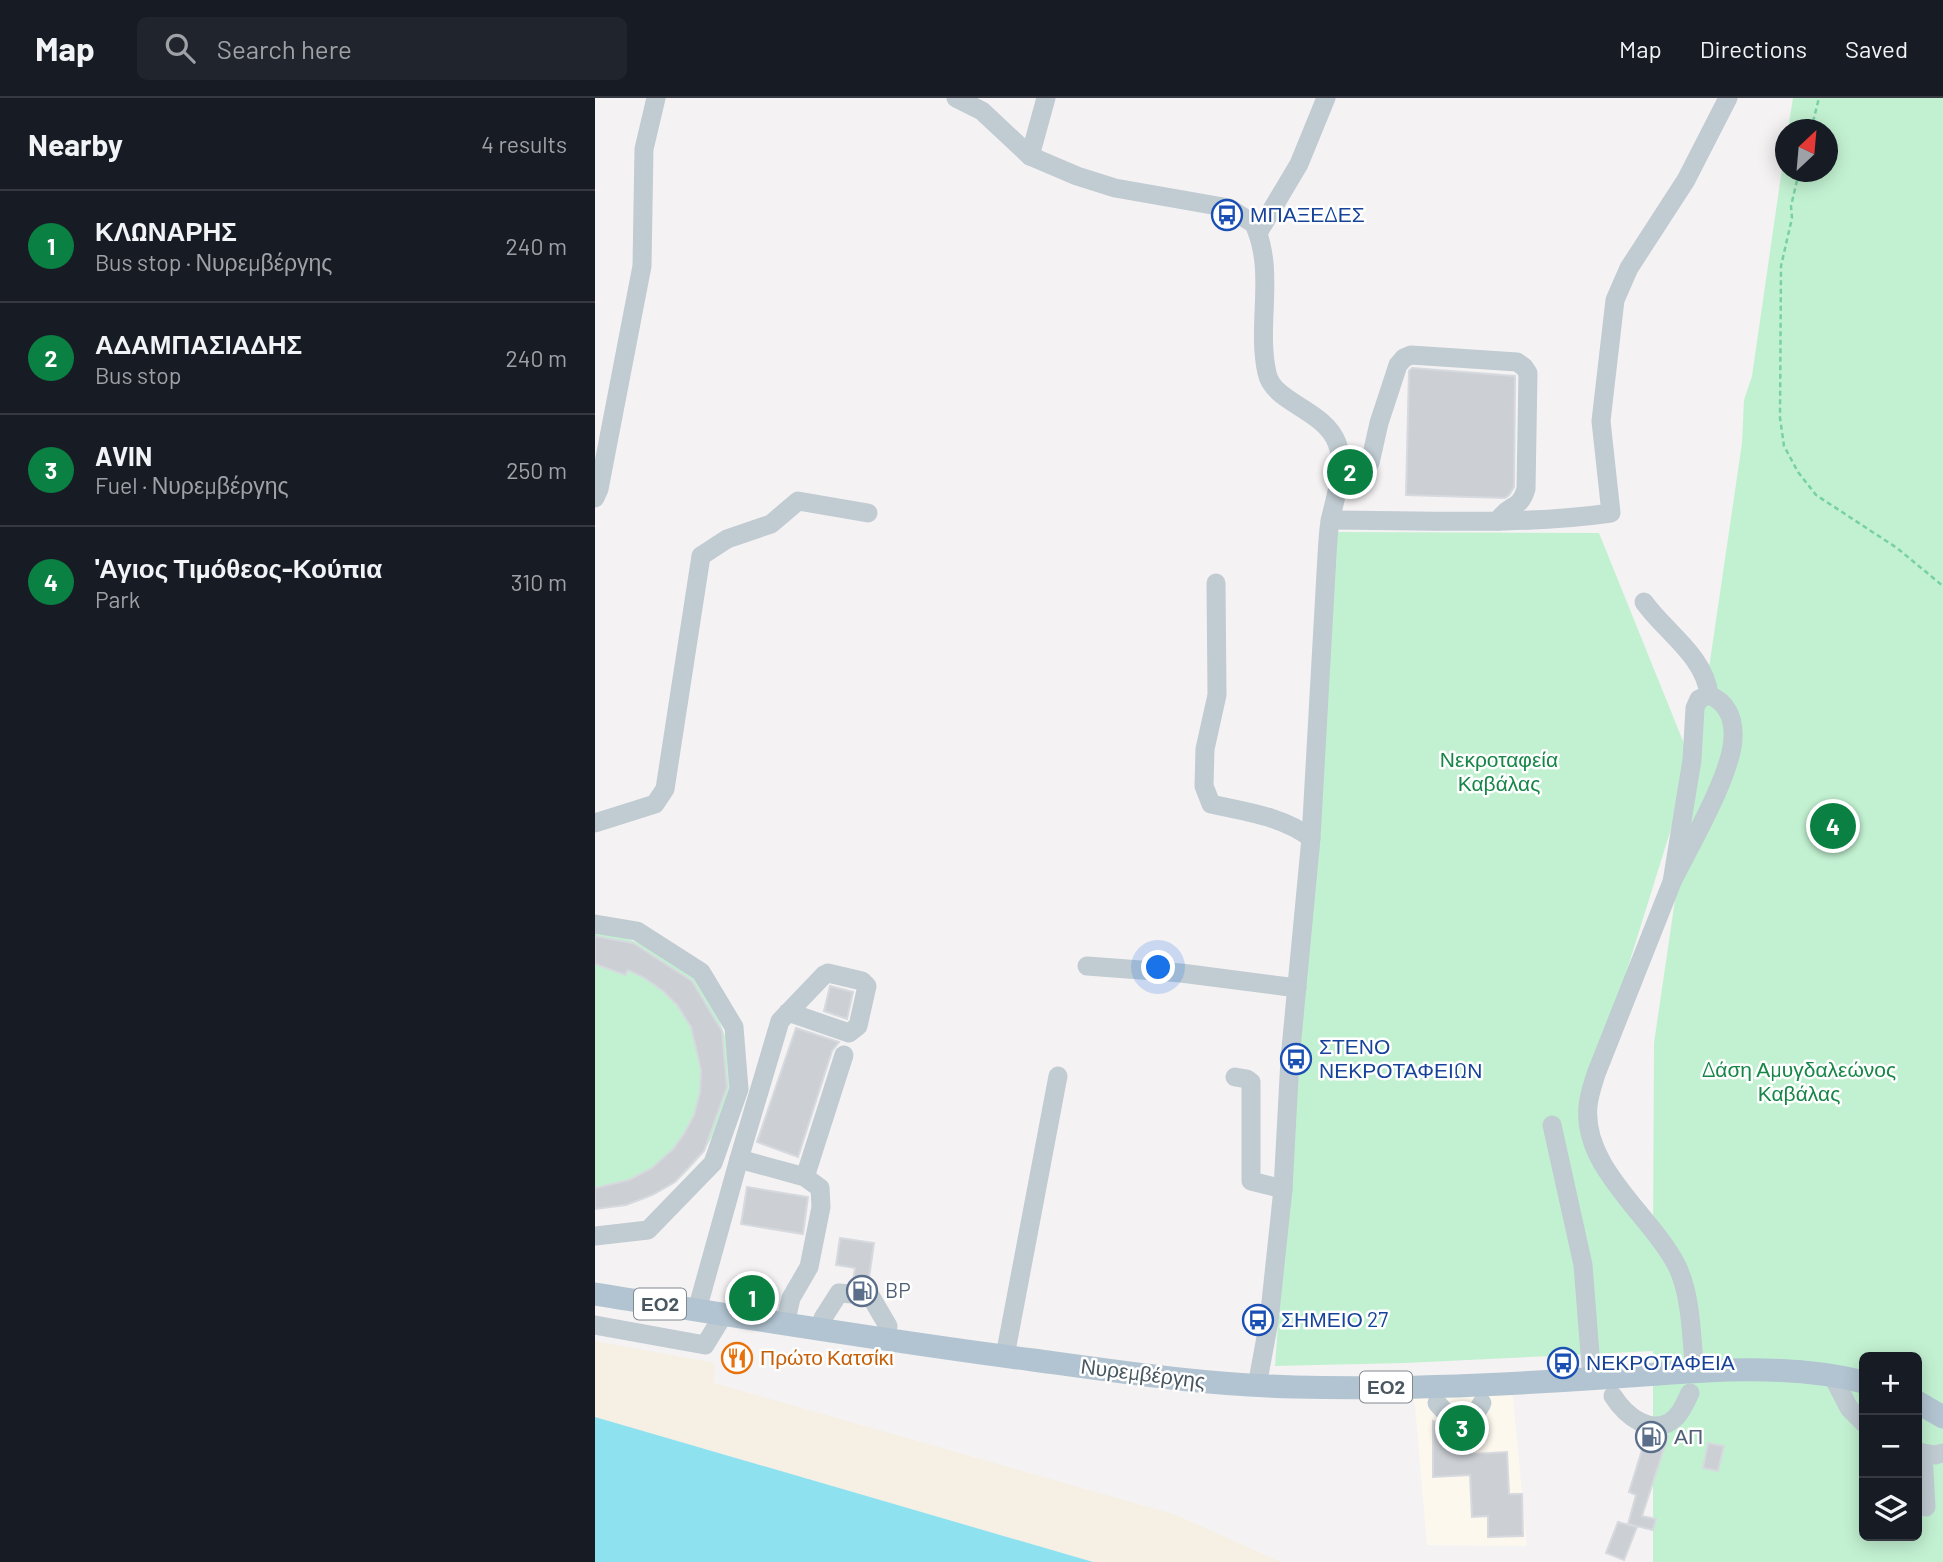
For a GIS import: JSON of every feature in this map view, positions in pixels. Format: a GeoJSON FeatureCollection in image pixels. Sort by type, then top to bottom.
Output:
{"type":"FeatureCollection","features":[{"type":"Feature","properties":{"kind":"main road","name":"Νυρεμβέργης"},"geometry":{"type":"LineString","coordinates":[[595,1294],[1170,1379],[1257,1385],[1434,1387],[1592,1378],[1693,1382]]}},
{"type":"Feature","properties":{"kind":"main road","name":"ΕΟ2"},"geometry":{"type":"LineString","coordinates":[[1693,1382],[1762,1370],[1832,1375],[1859,1381]]}},
{"type":"Feature","properties":{"kind":"main road"},"geometry":{"type":"LineString","coordinates":[[1922,1405],[1943,1417]]}},
{"type":"Feature","properties":{"kind":"street"},"geometry":{"type":"LineString","coordinates":[[595,498],[599,489],[642,266],[644,149],[656,98]]}},
{"type":"Feature","properties":{"kind":"street"},"geometry":{"type":"LineString","coordinates":[[956,98],[982,111],[1030,156],[1077,176],[1115,188],[1229,208],[1254,224],[1265,259],[1266,370],[1269,382],[1279,393],[1322,420],[1337,443],[1340,473],[1330,520],[1311,838],[1290,1059],[1283,1189],[1269,1321],[1257,1385]]}},
{"type":"Feature","properties":{"kind":"street"},"geometry":{"type":"LineString","coordinates":[[1030,156],[1046,98]]}},
{"type":"Feature","properties":{"kind":"street"},"geometry":{"type":"LineString","coordinates":[[1258,233],[1299,164],[1326,98]]}},
{"type":"Feature","properties":{"kind":"street"},"geometry":{"type":"LineString","coordinates":[[1330,520],[1497,521],[1581,518],[1611,513],[1601,421],[1615,300],[1629,268],[1686,180],[1728,98]]}},
{"type":"Feature","properties":{"kind":"street"},"geometry":{"type":"LineString","coordinates":[[1370,463],[1379,423],[1398,365],[1404,358],[1411,355],[1517,362],[1528,373],[1526,489],[1518,506],[1507,509],[1497,521]]}},
{"type":"Feature","properties":{"kind":"street"},"geometry":{"type":"LineString","coordinates":[[595,823],[655,803],[665,789],[701,556],[727,539],[771,524],[798,501],[868,513]]}},
{"type":"Feature","properties":{"kind":"street"},"geometry":{"type":"LineString","coordinates":[[1216,583],[1217,695],[1205,749],[1204,786],[1207,795],[1211,804],[1266,816],[1296,827],[1311,838]]}},
{"type":"Feature","properties":{"kind":"street"},"geometry":{"type":"LineString","coordinates":[[1644,602],[1657,620],[1698,663],[1708,683],[1709,695]]}},
{"type":"Feature","properties":{"kind":"street"},"geometry":{"type":"LineString","coordinates":[[1613,1396],[1622,1410],[1632,1418],[1656,1425],[1672,1421],[1678,1415],[1693,1382],[1685,1291],[1677,1267],[1654,1232],[1620,1190],[1601,1159],[1590,1132],[1588,1106],[1595,1074],[1672,882],[1712,801],[1728,761],[1733,738],[1730,714],[1721,700],[1709,695],[1699,699],[1695,708],[1692,760],[1672,882]]}},
{"type":"Feature","properties":{"kind":"street"},"geometry":{"type":"LineString","coordinates":[[595,924],[637,931],[701,972],[734,1027],[739,1089],[713,1163],[648,1230],[595,1236]]}},
{"type":"Feature","properties":{"kind":"street"},"geometry":{"type":"LineString","coordinates":[[1087,966],[1181,973],[1297,988]]}},
{"type":"Feature","properties":{"kind":"street"},"geometry":{"type":"LineString","coordinates":[[697,1310],[775,1033],[788,1012]]}},
{"type":"Feature","properties":{"kind":"street"},"geometry":{"type":"LineString","coordinates":[[805,1177],[843,1055]]}},
{"type":"Feature","properties":{"kind":"street"},"geometry":{"type":"LineString","coordinates":[[1005,1356],[1058,1076]]}},
{"type":"Feature","properties":{"kind":"street"},"geometry":{"type":"LineString","coordinates":[[1235,1077],[1251,1082],[1251,1181],[1283,1189]]}},
{"type":"Feature","properties":{"kind":"street"},"geometry":{"type":"LineString","coordinates":[[1552,1125],[1583,1265],[1592,1378]]}},
{"type":"Feature","properties":{"kind":"street"},"geometry":{"type":"LineString","coordinates":[[739,1159],[805,1177],[820,1188],[821,1207],[809,1267],[791,1298],[785,1324]]}},
{"type":"Feature","properties":{"kind":"street"},"geometry":{"type":"LineString","coordinates":[[823,1318],[839,1293],[861,1296],[888,1326]]}},
{"type":"Feature","properties":{"kind":"street"},"geometry":{"type":"LineString","coordinates":[[595,1325],[705,1345],[724,1314]]}},
{"type":"Feature","properties":{"kind":"street"},"geometry":{"type":"LineString","coordinates":[[1832,1375],[1849,1408],[1859,1418]]}},
{"type":"Feature","properties":{"kind":"street"},"geometry":{"type":"LineString","coordinates":[[1437,1404],[1447,1415],[1476,1413],[1482,1404]]}},
{"type":"Feature","properties":{"kind":"street"},"geometry":{"type":"LineString","coordinates":[[1927,1453],[1935,1466],[1943,1468]]}},
{"type":"Feature","properties":{"kind":"street"},"geometry":{"type":"LineString","coordinates":[[1926,1507],[1927,1453]]}},
{"type":"Feature","properties":{"kind":"path"},"geometry":{"type":"LineString","coordinates":[[1814,119],[1819,98]]}},
{"type":"Feature","properties":{"kind":"path"},"geometry":{"type":"LineString","coordinates":[[1797,182],[1781,266],[1780,418],[1784,446],[1798,472],[1816,495],[1897,548],[1943,586]]}},
{"type":"Feature","properties":{"kind":"shaded area"},"geometry":{"type":"Polygon","coordinates":[[[1512,1388],[1527,1546],[1427,1545],[1414,1393],[1512,1388]]]}},
{"type":"Feature","properties":{"kind":"green space"},"geometry":{"type":"Polygon","coordinates":[[[1793,98],[1943,98],[1943,1562],[1653,1562],[1653,1351],[1405,1363],[1275,1366],[1335,532],[1599,533],[1685,746],[1685,784],[1583,1111],[1653,1234],[1654,1043],[1742,443],[1744,400],[1752,376],[1780,182],[1838,182],[1838,119],[1790,119],[1793,98]]]}},
{"type":"Feature","properties":{"kind":"green space"},"geometry":{"type":"Polygon","coordinates":[[[595,928],[650,948],[675,963],[698,982],[717,1014],[728,1045],[731,1077],[724,1111],[717,1127],[699,1158],[687,1171],[666,1188],[647,1197],[595,1209],[595,928]]]}},
{"type":"Feature","properties":{"kind":"sand"},"geometry":{"type":"Polygon","coordinates":[[[595,1341],[715,1363],[714,1383],[1176,1515],[1281,1562],[1093,1562],[595,1417],[595,1341]]]}},
{"type":"Feature","properties":{"kind":"water"},"geometry":{"type":"Polygon","coordinates":[[[595,1417],[1093,1562],[595,1562],[595,1417]]]}},
{"type":"Feature","properties":{"kind":"building"},"geometry":{"type":"Polygon","coordinates":[[[1412,368],[1515,376],[1514,487],[1505,498],[1406,495],[1409,371],[1412,368]]]}},
{"type":"Feature","properties":{"kind":"building"},"geometry":{"type":"Polygon","coordinates":[[[595,936],[633,943],[692,981],[722,1031],[727,1087],[704,1151],[675,1182],[626,1205],[595,1209],[595,1188],[629,1180],[652,1168],[674,1148],[694,1115],[700,1092],[701,1070],[691,1027],[677,1005],[643,977],[628,970],[625,975],[595,964],[595,936]]]}},
{"type":"Feature","properties":{"kind":"building"},"geometry":{"type":"Polygon","coordinates":[[[830,986],[853,992],[847,1019],[824,1011],[830,986]]]}},
{"type":"Feature","properties":{"kind":"building"},"geometry":{"type":"Polygon","coordinates":[[[796,1028],[839,1042],[832,1051],[798,1157],[757,1142],[796,1028]]]}},
{"type":"Feature","properties":{"kind":"building"},"geometry":{"type":"Polygon","coordinates":[[[747,1187],[808,1197],[803,1234],[741,1224],[747,1187]]]}},
{"type":"Feature","properties":{"kind":"building"},"geometry":{"type":"Polygon","coordinates":[[[840,1238],[874,1243],[868,1285],[863,1288],[853,1282],[855,1268],[836,1265],[840,1238]]]}},
{"type":"Feature","properties":{"kind":"building"},"geometry":{"type":"Polygon","coordinates":[[[1433,1421],[1447,1426],[1472,1425],[1473,1454],[1507,1452],[1509,1494],[1522,1494],[1523,1536],[1488,1537],[1488,1516],[1472,1517],[1470,1475],[1433,1477],[1433,1421]]]}},
{"type":"Feature","properties":{"kind":"building"},"geometry":{"type":"Polygon","coordinates":[[[1668,1436],[1642,1516],[1656,1519],[1653,1530],[1628,1524],[1636,1495],[1629,1492],[1646,1437],[1668,1436]]]}},
{"type":"Feature","properties":{"kind":"building"},"geometry":{"type":"Polygon","coordinates":[[[1708,1443],[1724,1446],[1718,1471],[1703,1468],[1708,1443]]]}},
{"type":"Feature","properties":{"kind":"building"},"geometry":{"type":"Polygon","coordinates":[[[1618,1522],[1637,1527],[1624,1560],[1606,1553],[1618,1522]]]}},
{"type":"Feature","properties":{"kind":"place","name":"ΜΠΑΞΕΔΕΣ"},"geometry":{"type":"Point","coordinates":[1227,215]}},
{"type":"Feature","properties":{"kind":"place","name":"ΑΔΑΜΠΑΣΙΑΔΗΣ"},"geometry":{"type":"Point","coordinates":[1350,472]}},
{"type":"Feature","properties":{"kind":"place","name":"'Αγιος Τιμόθεος-Κούπια"},"geometry":{"type":"Point","coordinates":[1833,826]}},
{"type":"Feature","properties":{"kind":"place","name":"ΣΤΕΝΟ ΝΕΚΡΟΤΑΦΕΙΩΝ"},"geometry":{"type":"Point","coordinates":[1296,1059]}},
{"type":"Feature","properties":{"kind":"place","name":"BP"},"geometry":{"type":"Point","coordinates":[862,1291]}},
{"type":"Feature","properties":{"kind":"place","name":"ΚΛΩΝΑΡΗΣ"},"geometry":{"type":"Point","coordinates":[752,1298]}},
{"type":"Feature","properties":{"kind":"place","name":"ΣΗΜΕΙΟ 27"},"geometry":{"type":"Point","coordinates":[1258,1320]}},
{"type":"Feature","properties":{"kind":"place","name":"Πρώτο Κατσίκι"},"geometry":{"type":"Point","coordinates":[737,1358]}},
{"type":"Feature","properties":{"kind":"place","name":"ΝΕΚΡΟΤΑΦΕΙΑ"},"geometry":{"type":"Point","coordinates":[1563,1363]}},
{"type":"Feature","properties":{"kind":"place","name":"AVIN"},"geometry":{"type":"Point","coordinates":[1462,1428]}},
{"type":"Feature","properties":{"kind":"place","name":"ΑΠ"},"geometry":{"type":"Point","coordinates":[1651,1437]}},
{"type":"Feature","properties":{"kind":"park label","name":"Νεκροταφεία Καβάλας"},"geometry":{"type":"Point","coordinates":[1499,772]}},
{"type":"Feature","properties":{"kind":"park label","name":"Δάση Αμυγδαλεώνος Καβάλας"},"geometry":{"type":"Point","coordinates":[1799,1082]}}]}
